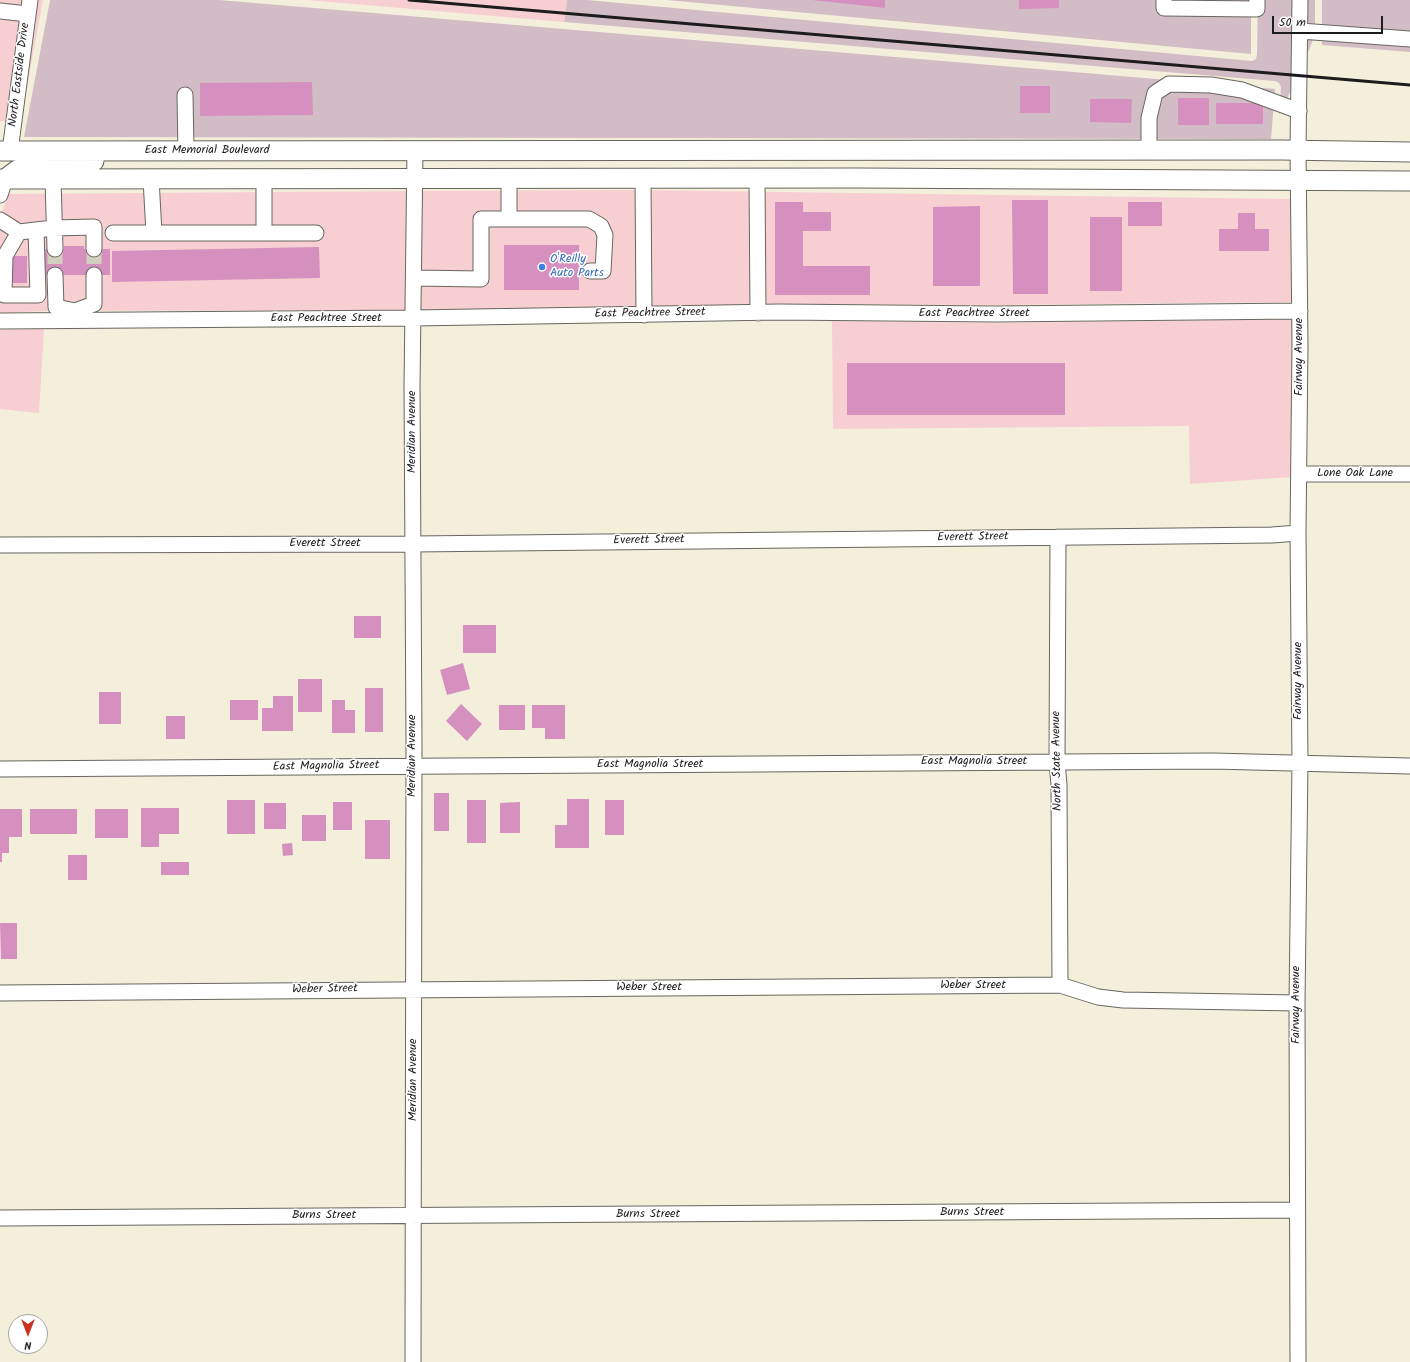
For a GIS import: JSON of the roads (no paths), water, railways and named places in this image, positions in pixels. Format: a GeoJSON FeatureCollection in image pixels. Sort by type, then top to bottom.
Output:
{"type":"FeatureCollection","features":[{"type":"Feature","properties":{"kind":"main road","name":"East Memorial Boulevard"},"geometry":{"type":"LineString","coordinates":[[5,151],[857,149],[1298,150],[1410,152]]}},
{"type":"Feature","properties":{"kind":"main road"},"geometry":{"type":"LineString","coordinates":[[857,149],[857,178]]}},
{"type":"Feature","properties":{"kind":"main road"},"geometry":{"type":"LineString","coordinates":[[2,184],[17,170],[34,166],[66,164],[182,150]]}},
{"type":"Feature","properties":{"kind":"main road"},"geometry":{"type":"LineString","coordinates":[[2,184],[53,179],[414,180],[857,178],[1299,179],[1410,181]]}},
{"type":"Feature","properties":{"kind":"street"},"geometry":{"type":"LineString","coordinates":[[1164,0],[1164,8],[1212,4],[1257,9],[1257,0]]}},
{"type":"Feature","properties":{"kind":"street","name":"Fairway Avenue"},"geometry":{"type":"LineString","coordinates":[[1298,1362],[1297,1003],[1300,762],[1298,533],[1300,311],[1298,150],[1300,0]]}},
{"type":"Feature","properties":{"kind":"street"},"geometry":{"type":"LineString","coordinates":[[0,11],[29,7]]}},
{"type":"Feature","properties":{"kind":"street","name":"North Eastside Drive"},"geometry":{"type":"LineString","coordinates":[[5,151],[29,7]]}},
{"type":"Feature","properties":{"kind":"street"},"geometry":{"type":"LineString","coordinates":[[1300,31],[1410,39]]}},
{"type":"Feature","properties":{"kind":"street"},"geometry":{"type":"LineString","coordinates":[[1149,150],[1149,118],[1155,93],[1169,84],[1211,85],[1242,90],[1299,111]]}},
{"type":"Feature","properties":{"kind":"street"},"geometry":{"type":"LineString","coordinates":[[182,150],[185,96]]}},
{"type":"Feature","properties":{"kind":"street","name":"Meridian Avenue"},"geometry":{"type":"LineString","coordinates":[[413,1362],[413,544],[415,150]]}},
{"type":"Feature","properties":{"kind":"street"},"geometry":{"type":"LineString","coordinates":[[53,179],[55,249]]}},
{"type":"Feature","properties":{"kind":"street"},"geometry":{"type":"LineString","coordinates":[[151,179],[154,233]]}},
{"type":"Feature","properties":{"kind":"street"},"geometry":{"type":"LineString","coordinates":[[264,179],[264,233]]}},
{"type":"Feature","properties":{"kind":"street"},"geometry":{"type":"LineString","coordinates":[[509,179],[509,219]]}},
{"type":"Feature","properties":{"kind":"street"},"geometry":{"type":"LineString","coordinates":[[643,179],[644,315]]}},
{"type":"Feature","properties":{"kind":"street"},"geometry":{"type":"LineString","coordinates":[[758,179],[758,313]]}},
{"type":"Feature","properties":{"kind":"street"},"geometry":{"type":"LineString","coordinates":[[414,278],[481,279],[481,220],[589,219],[601,226],[604,235],[603,271],[590,271]]}},
{"type":"Feature","properties":{"kind":"street"},"geometry":{"type":"LineString","coordinates":[[0,220],[20,232],[54,228],[94,227],[94,249]]}},
{"type":"Feature","properties":{"kind":"street"},"geometry":{"type":"LineString","coordinates":[[20,232],[5,256],[4,295],[38,295],[36,230]]}},
{"type":"Feature","properties":{"kind":"street"},"geometry":{"type":"LineString","coordinates":[[113,233],[316,233]]}},
{"type":"Feature","properties":{"kind":"street"},"geometry":{"type":"LineString","coordinates":[[55,275],[56,307],[75,315],[94,304],[94,275]]}},
{"type":"Feature","properties":{"kind":"street","name":"East Peachtree Street"},"geometry":{"type":"LineString","coordinates":[[0,322],[75,315],[414,318],[758,313],[996,314],[1300,311]]}},
{"type":"Feature","properties":{"kind":"street","name":"Lone Oak Lane"},"geometry":{"type":"LineString","coordinates":[[1299,474],[1410,474]]}},
{"type":"Feature","properties":{"kind":"street","name":"Everett Street"},"geometry":{"type":"LineString","coordinates":[[0,545],[413,544],[1272,535],[1298,533]]}},
{"type":"Feature","properties":{"kind":"street","name":"North State Avenue"},"geometry":{"type":"LineString","coordinates":[[1058,537],[1057,762],[1059,785],[1060,985]]}},
{"type":"Feature","properties":{"kind":"street","name":"East Magnolia Street"},"geometry":{"type":"LineString","coordinates":[[0,769],[382,766],[413,768],[1213,761],[1300,762],[1409,766]]}},
{"type":"Feature","properties":{"kind":"street","name":"Weber Street"},"geometry":{"type":"LineString","coordinates":[[0,993],[1060,985],[1098,997],[1123,1000],[1297,1003]]}},
{"type":"Feature","properties":{"kind":"street","name":"Burns Street"},"geometry":{"type":"LineString","coordinates":[[0,1218],[1297,1210]]}},
{"type":"Feature","properties":{"kind":"tunnel"},"geometry":{"type":"LineString","coordinates":[[55,249],[55,275]]}},
{"type":"Feature","properties":{"kind":"tunnel"},"geometry":{"type":"LineString","coordinates":[[94,249],[94,275]]}},
{"type":"Feature","properties":{"kind":"railway"},"geometry":{"type":"LineString","coordinates":[[409,0],[1410,85]]}},
{"type":"Feature","properties":{"kind":"place","name":"O'Reilly Auto Parts"},"geometry":{"type":"Point","coordinates":[542,267]}}]}
